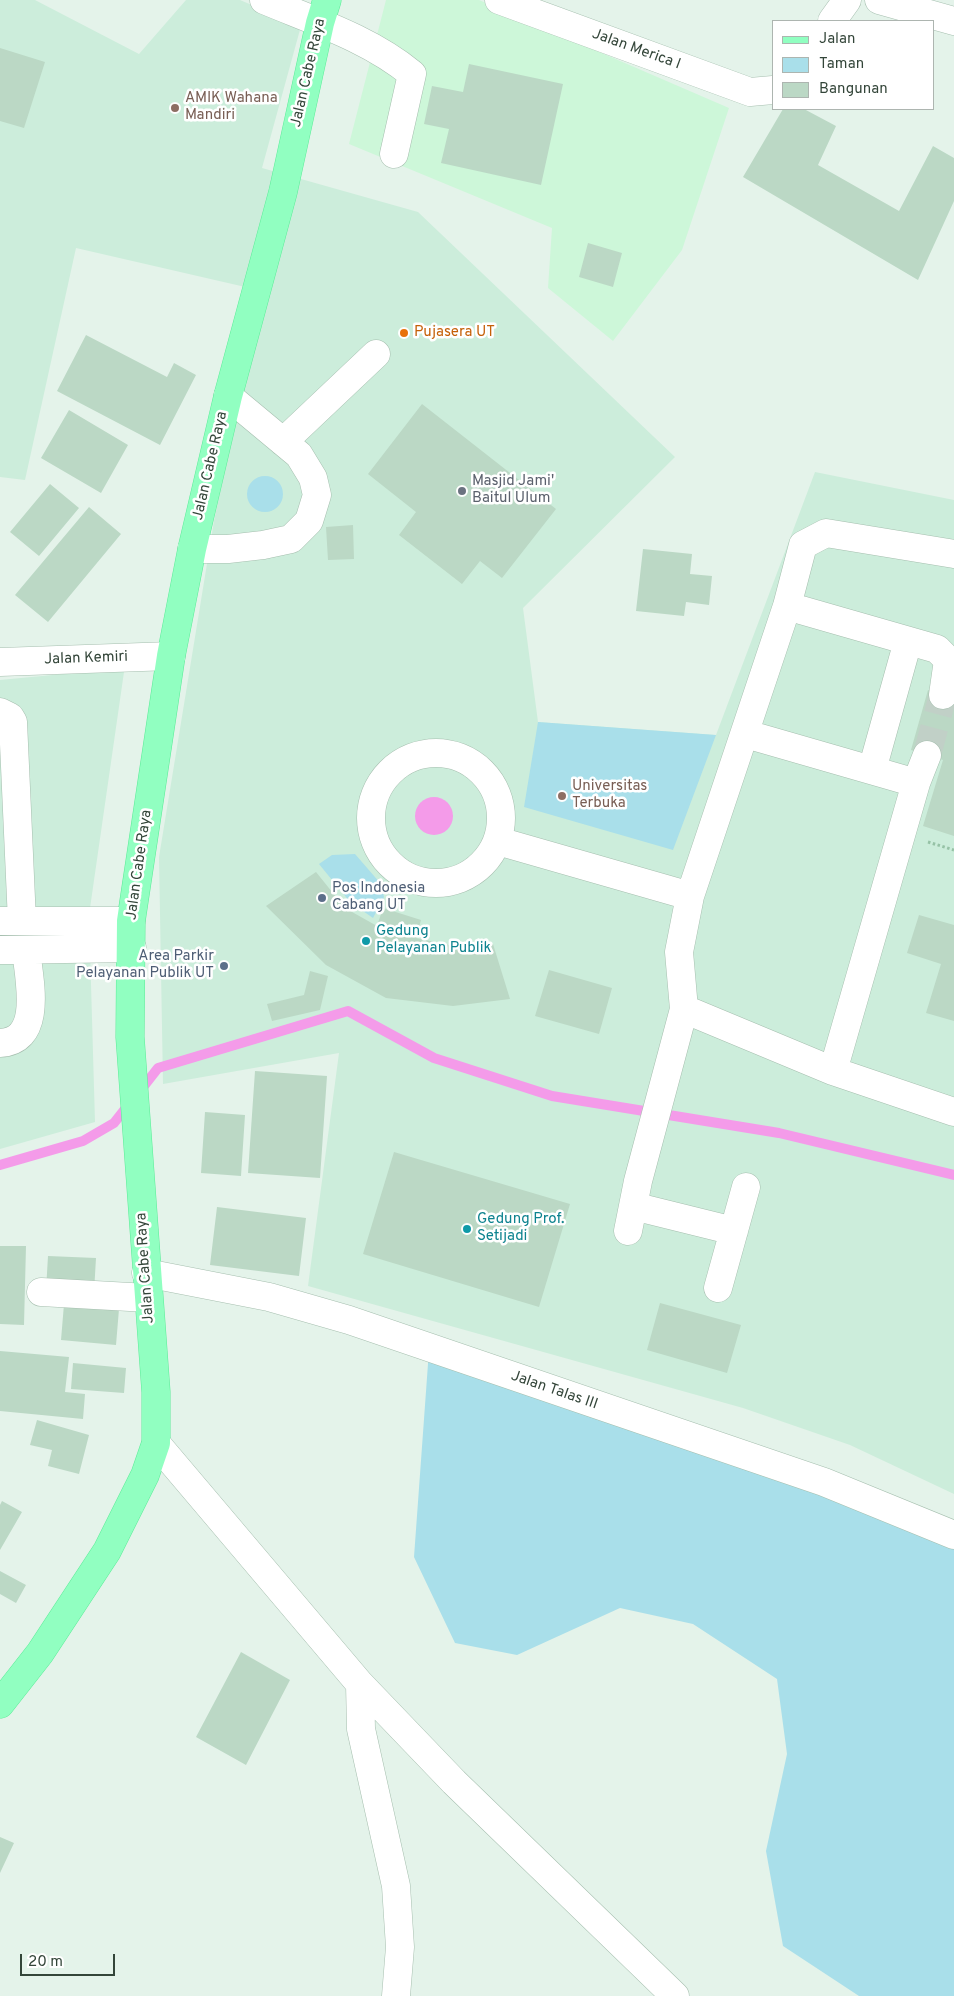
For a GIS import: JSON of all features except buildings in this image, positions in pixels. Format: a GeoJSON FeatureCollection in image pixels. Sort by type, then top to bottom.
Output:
{"type":"FeatureCollection","features":[{"type":"Feature","properties":{"kind":"main road","name":"Jalan Cabe Raya"},"geometry":{"type":"LineString","coordinates":[[0,1704],[40,1653],[107,1551],[145,1476],[156,1442],[156,1392],[130,1038],[131,921],[171,656],[192,549],[228,396],[283,192],[324,12]]}},
{"type":"Feature","properties":{"kind":"street"},"geometry":{"type":"LineString","coordinates":[[264,0],[324,12],[392,58],[412,74],[394,154]]}},
{"type":"Feature","properties":{"kind":"street","name":"Jalan Merica I"},"geometry":{"type":"LineString","coordinates":[[499,0],[750,92],[772,90]]}},
{"type":"Feature","properties":{"kind":"street"},"geometry":{"type":"LineString","coordinates":[[833,20],[847,0]]}},
{"type":"Feature","properties":{"kind":"street"},"geometry":{"type":"LineString","coordinates":[[879,0],[954,21]]}},
{"type":"Feature","properties":{"kind":"street"},"geometry":{"type":"LineString","coordinates":[[283,442],[376,354]]}},
{"type":"Feature","properties":{"kind":"street"},"geometry":{"type":"LineString","coordinates":[[192,549],[237,548],[291,539],[309,521],[317,494],[313,478],[299,455],[228,396]]}},
{"type":"Feature","properties":{"kind":"street"},"geometry":{"type":"LineString","coordinates":[[734,1231],[633,1206],[684,1009],[679,952],[690,896],[746,734],[787,606],[803,545],[826,533],[954,554]]}},
{"type":"Feature","properties":{"kind":"street"},"geometry":{"type":"LineString","coordinates":[[787,606],[938,649],[948,660],[943,694]]}},
{"type":"Feature","properties":{"kind":"street"},"geometry":{"type":"LineString","coordinates":[[872,770],[908,641]]}},
{"type":"Feature","properties":{"kind":"street","name":"Jalan Kemiri"},"geometry":{"type":"LineString","coordinates":[[0,662],[171,656]]}},
{"type":"Feature","properties":{"kind":"street"},"geometry":{"type":"LineString","coordinates":[[0,712],[13,722],[11,921],[131,921]]}},
{"type":"Feature","properties":{"kind":"street"},"geometry":{"type":"LineString","coordinates":[[746,734],[916,784]]}},
{"type":"Feature","properties":{"kind":"street"},"geometry":{"type":"LineString","coordinates":[[439,752],[463,758],[484,772],[497,794],[502,820],[498,841],[486,861],[470,874],[451,882],[431,884],[411,879],[393,868],[380,852],[372,833],[371,816],[379,785],[398,764],[418,755],[439,752]]}},
{"type":"Feature","properties":{"kind":"street"},"geometry":{"type":"LineString","coordinates":[[833,1071],[916,784],[927,755]]}},
{"type":"Feature","properties":{"kind":"street"},"geometry":{"type":"LineString","coordinates":[[498,841],[690,896]]}},
{"type":"Feature","properties":{"kind":"street"},"geometry":{"type":"LineString","coordinates":[[0,1043],[11,1042],[23,1034],[29,1019],[31,996],[13,950],[132,948]]}},
{"type":"Feature","properties":{"kind":"street"},"geometry":{"type":"LineString","coordinates":[[684,1009],[833,1071],[954,1112]]}},
{"type":"Feature","properties":{"kind":"street"},"geometry":{"type":"LineString","coordinates":[[718,1288],[746,1187]]}},
{"type":"Feature","properties":{"kind":"street","name":"Jalan Talas III"},"geometry":{"type":"LineString","coordinates":[[41,1292],[147,1286],[269,1298],[350,1320],[824,1482],[954,1535]]}},
{"type":"Feature","properties":{"kind":"street"},"geometry":{"type":"LineString","coordinates":[[156,1442],[360,1684],[454,1782],[675,1996]]}},
{"type":"Feature","properties":{"kind":"street"},"geometry":{"type":"LineString","coordinates":[[360,1684],[361,1729],[396,1886],[400,1947],[396,1996]]}},
{"type":"Feature","properties":{"kind":"shaded area","name":"Universitas Terbuka"},"geometry":{"type":"Polygon","coordinates":[[[0,0],[35,0],[139,54],[186,0],[240,0],[301,26],[262,168],[418,212],[675,457],[523,608],[538,722],[716,735],[815,472],[954,500],[954,1494],[850,1445],[743,1408],[308,1286],[339,1053],[163,1084],[159,857],[214,521],[231,439],[267,292],[76,248],[25,480],[0,477],[0,0]]]}},
{"type":"Feature","properties":{"kind":"shaded area"},"geometry":{"type":"Polygon","coordinates":[[[386,0],[479,0],[729,108],[682,250],[613,341],[548,288],[552,228],[349,144],[386,0]]]}},
{"type":"Feature","properties":{"kind":"shaded area"},"geometry":{"type":"Polygon","coordinates":[[[84,672],[124,672],[89,915],[95,1122],[0,1149],[0,680],[84,672]]]}},
{"type":"Feature","properties":{"kind":"shaded area"},"geometry":{"type":"Polygon","coordinates":[[[434,797],[447,803],[453,816],[447,829],[434,835],[421,829],[415,816],[421,803],[434,797]]]}},
{"type":"Feature","properties":{"kind":"green space"},"geometry":{"type":"Polygon","coordinates":[[[265,476],[272,477],[278,481],[282,487],[282,501],[278,507],[272,511],[265,512],[258,511],[252,507],[248,501],[247,494],[248,487],[252,481],[258,477],[265,476]]]}},
{"type":"Feature","properties":{"kind":"green space"},"geometry":{"type":"Polygon","coordinates":[[[538,722],[716,735],[673,850],[524,807],[538,722]]]}},
{"type":"Feature","properties":{"kind":"green space"},"geometry":{"type":"Polygon","coordinates":[[[355,854],[381,884],[384,897],[373,918],[350,902],[319,864],[332,855],[355,854]]]}},
{"type":"Feature","properties":{"kind":"green space"},"geometry":{"type":"Polygon","coordinates":[[[429,1350],[954,1540],[954,1996],[859,1996],[783,1946],[766,1851],[787,1754],[777,1679],[693,1624],[620,1608],[517,1655],[455,1643],[414,1557],[429,1350]]]}},
{"type":"Feature","properties":{"kind":"waterway"},"geometry":{"type":"LineString","coordinates":[[140,1091],[158,1068],[348,1011],[434,1058],[552,1096],[779,1133],[954,1175]]}},
{"type":"Feature","properties":{"kind":"waterway"},"geometry":{"type":"LineString","coordinates":[[0,1165],[83,1141],[114,1123],[129,1104]]}},
{"type":"Feature","properties":{"kind":"tunnel"},"geometry":{"type":"LineString","coordinates":[[927,755],[943,695]]}},
{"type":"Feature","properties":{"kind":"place","name":"AMIK Wahana Mandiri"},"geometry":{"type":"Point","coordinates":[175,108]}},
{"type":"Feature","properties":{"kind":"place","name":"Pujasera UT"},"geometry":{"type":"Point","coordinates":[404,333]}},
{"type":"Feature","properties":{"kind":"place","name":"Masjid Jami' Baitul Ulum"},"geometry":{"type":"Point","coordinates":[462,491]}},
{"type":"Feature","properties":{"kind":"place","name":"Universitas Terbuka"},"geometry":{"type":"Point","coordinates":[562,796]}},
{"type":"Feature","properties":{"kind":"place","name":"Pos Indonesia Cabang UT"},"geometry":{"type":"Point","coordinates":[322,898]}},
{"type":"Feature","properties":{"kind":"place","name":"Gedung Pelayanan Publik"},"geometry":{"type":"Point","coordinates":[366,941]}},
{"type":"Feature","properties":{"kind":"place","name":"Area Parkir Pelayanan Publik UT"},"geometry":{"type":"Point","coordinates":[224,966]}},
{"type":"Feature","properties":{"kind":"place","name":"Gedung Prof. Setijadi"},"geometry":{"type":"Point","coordinates":[467,1229]}}]}
